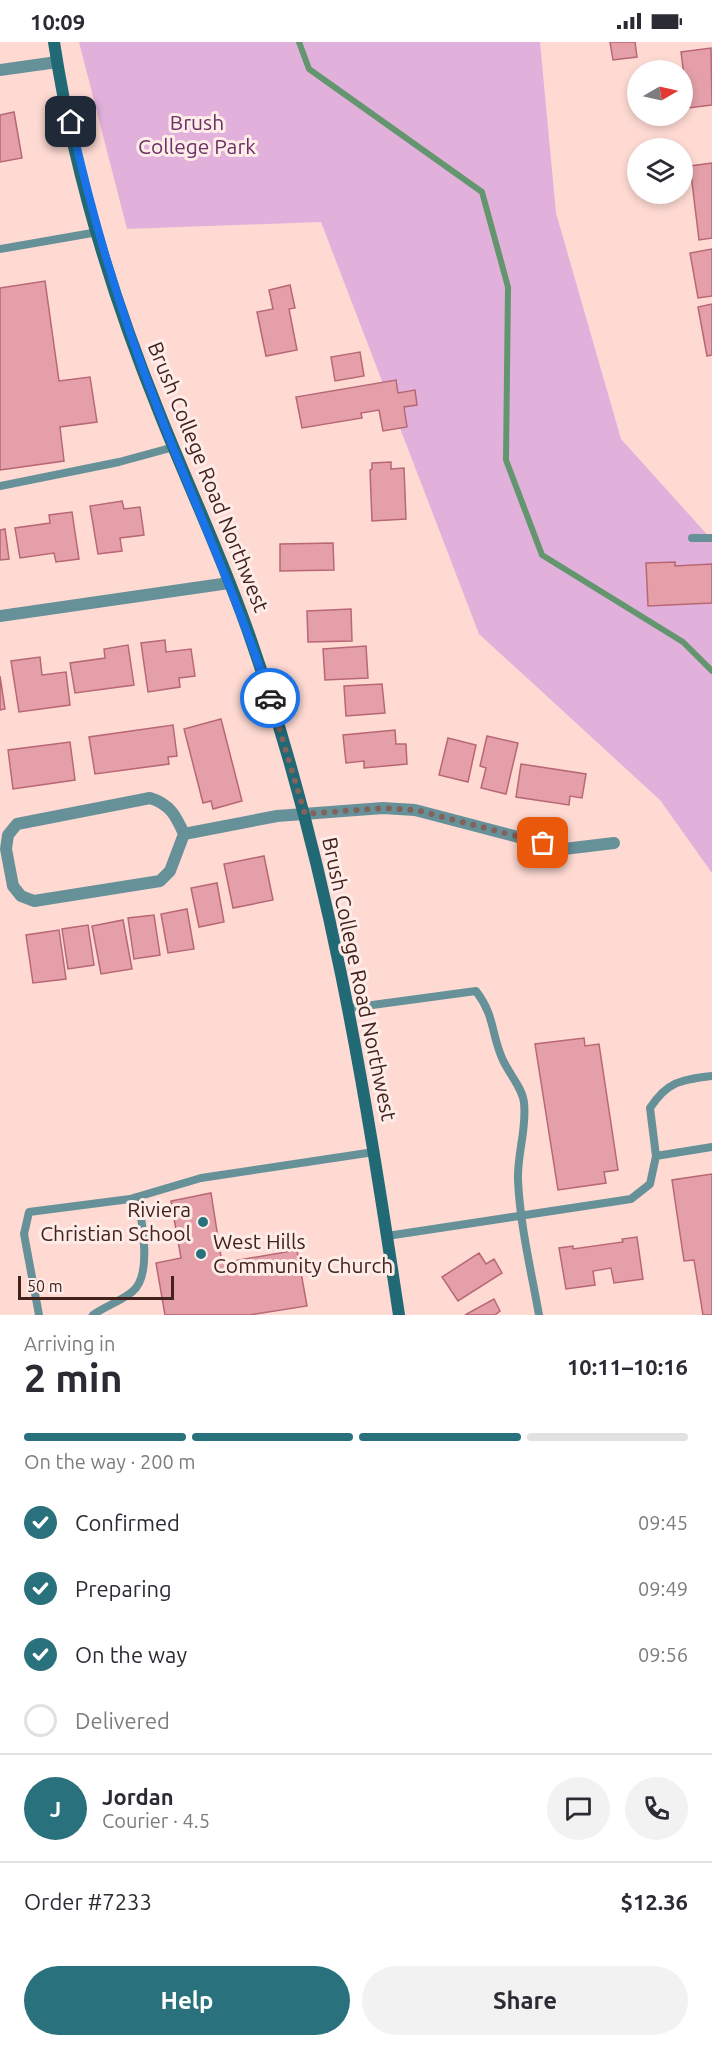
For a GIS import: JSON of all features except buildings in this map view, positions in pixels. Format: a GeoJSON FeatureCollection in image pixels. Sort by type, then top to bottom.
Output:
{"type":"FeatureCollection","features":[{"type":"Feature","properties":{"kind":"street","name":"Brush College Road Northwest"},"geometry":{"type":"LineString","coordinates":[[54,42],[98,232],[114,288],[174,447],[251,638],[305,814],[350,1008],[399,1315]]}},
{"type":"Feature","properties":{"kind":"street"},"geometry":{"type":"LineString","coordinates":[[0,70],[57,62]]}},
{"type":"Feature","properties":{"kind":"street"},"geometry":{"type":"LineString","coordinates":[[0,616],[229,583]]}},
{"type":"Feature","properties":{"kind":"street"},"geometry":{"type":"LineString","coordinates":[[150,798],[162,801],[174,813],[184,834],[170,871],[160,881],[148,885],[34,902],[21,896],[13,886],[6,849],[8,835],[17,825],[150,798]]}},
{"type":"Feature","properties":{"kind":"street"},"geometry":{"type":"LineString","coordinates":[[184,834],[277,816],[383,808],[416,810],[564,849],[614,843]]}},
{"type":"Feature","properties":{"kind":"lane"},"geometry":{"type":"LineString","coordinates":[[0,249],[98,232]]}},
{"type":"Feature","properties":{"kind":"lane"},"geometry":{"type":"LineString","coordinates":[[0,486],[119,462],[174,447]]}},
{"type":"Feature","properties":{"kind":"lane"},"geometry":{"type":"LineString","coordinates":[[692,538],[712,538]]}},
{"type":"Feature","properties":{"kind":"lane"},"geometry":{"type":"LineString","coordinates":[[350,1008],[476,991],[491,1016],[501,1057],[524,1100],[525,1132],[518,1177],[521,1216],[539,1315]]}},
{"type":"Feature","properties":{"kind":"lane"},"geometry":{"type":"LineString","coordinates":[[387,1236],[631,1199],[650,1184],[656,1156],[650,1108],[662,1089],[687,1080],[712,1076]]}},
{"type":"Feature","properties":{"kind":"lane"},"geometry":{"type":"LineString","coordinates":[[656,1156],[712,1147]]}},
{"type":"Feature","properties":{"kind":"lane"},"geometry":{"type":"LineString","coordinates":[[39,1315],[24,1234],[29,1212],[138,1197],[201,1178],[374,1152]]}},
{"type":"Feature","properties":{"kind":"lane"},"geometry":{"type":"LineString","coordinates":[[93,1315],[134,1291],[143,1274],[144,1245],[138,1197]]}},
{"type":"Feature","properties":{"kind":"green space","name":"Brush College Park"},"geometry":{"type":"Polygon","coordinates":[[[79,42],[540,42],[556,213],[621,439],[712,540],[712,873],[660,800],[479,634],[321,222],[127,229],[79,42]]]}},
{"type":"Feature","properties":{"kind":"waterway"},"geometry":{"type":"LineString","coordinates":[[299,42],[309,69],[482,192],[508,287],[506,460],[542,555],[683,642],[712,671]]}},
{"type":"Feature","properties":{"kind":"way so far"},"geometry":{"type":"LineString","coordinates":[[270,698],[305,814],[383,808],[416,810],[543,843]]}},
{"type":"Feature","properties":{"kind":"place","name":"Riviera Christian School"},"geometry":{"type":"Point","coordinates":[203,1222]}},
{"type":"Feature","properties":{"kind":"place","name":"West Hills Community Church"},"geometry":{"type":"Point","coordinates":[201,1254]}},
{"type":"Feature","properties":{"kind":"route"},"geometry":{"type":"LineString","coordinates":[[71,122],[89,202],[114,288],[158,410],[251,638],[270,698]]}}]}
